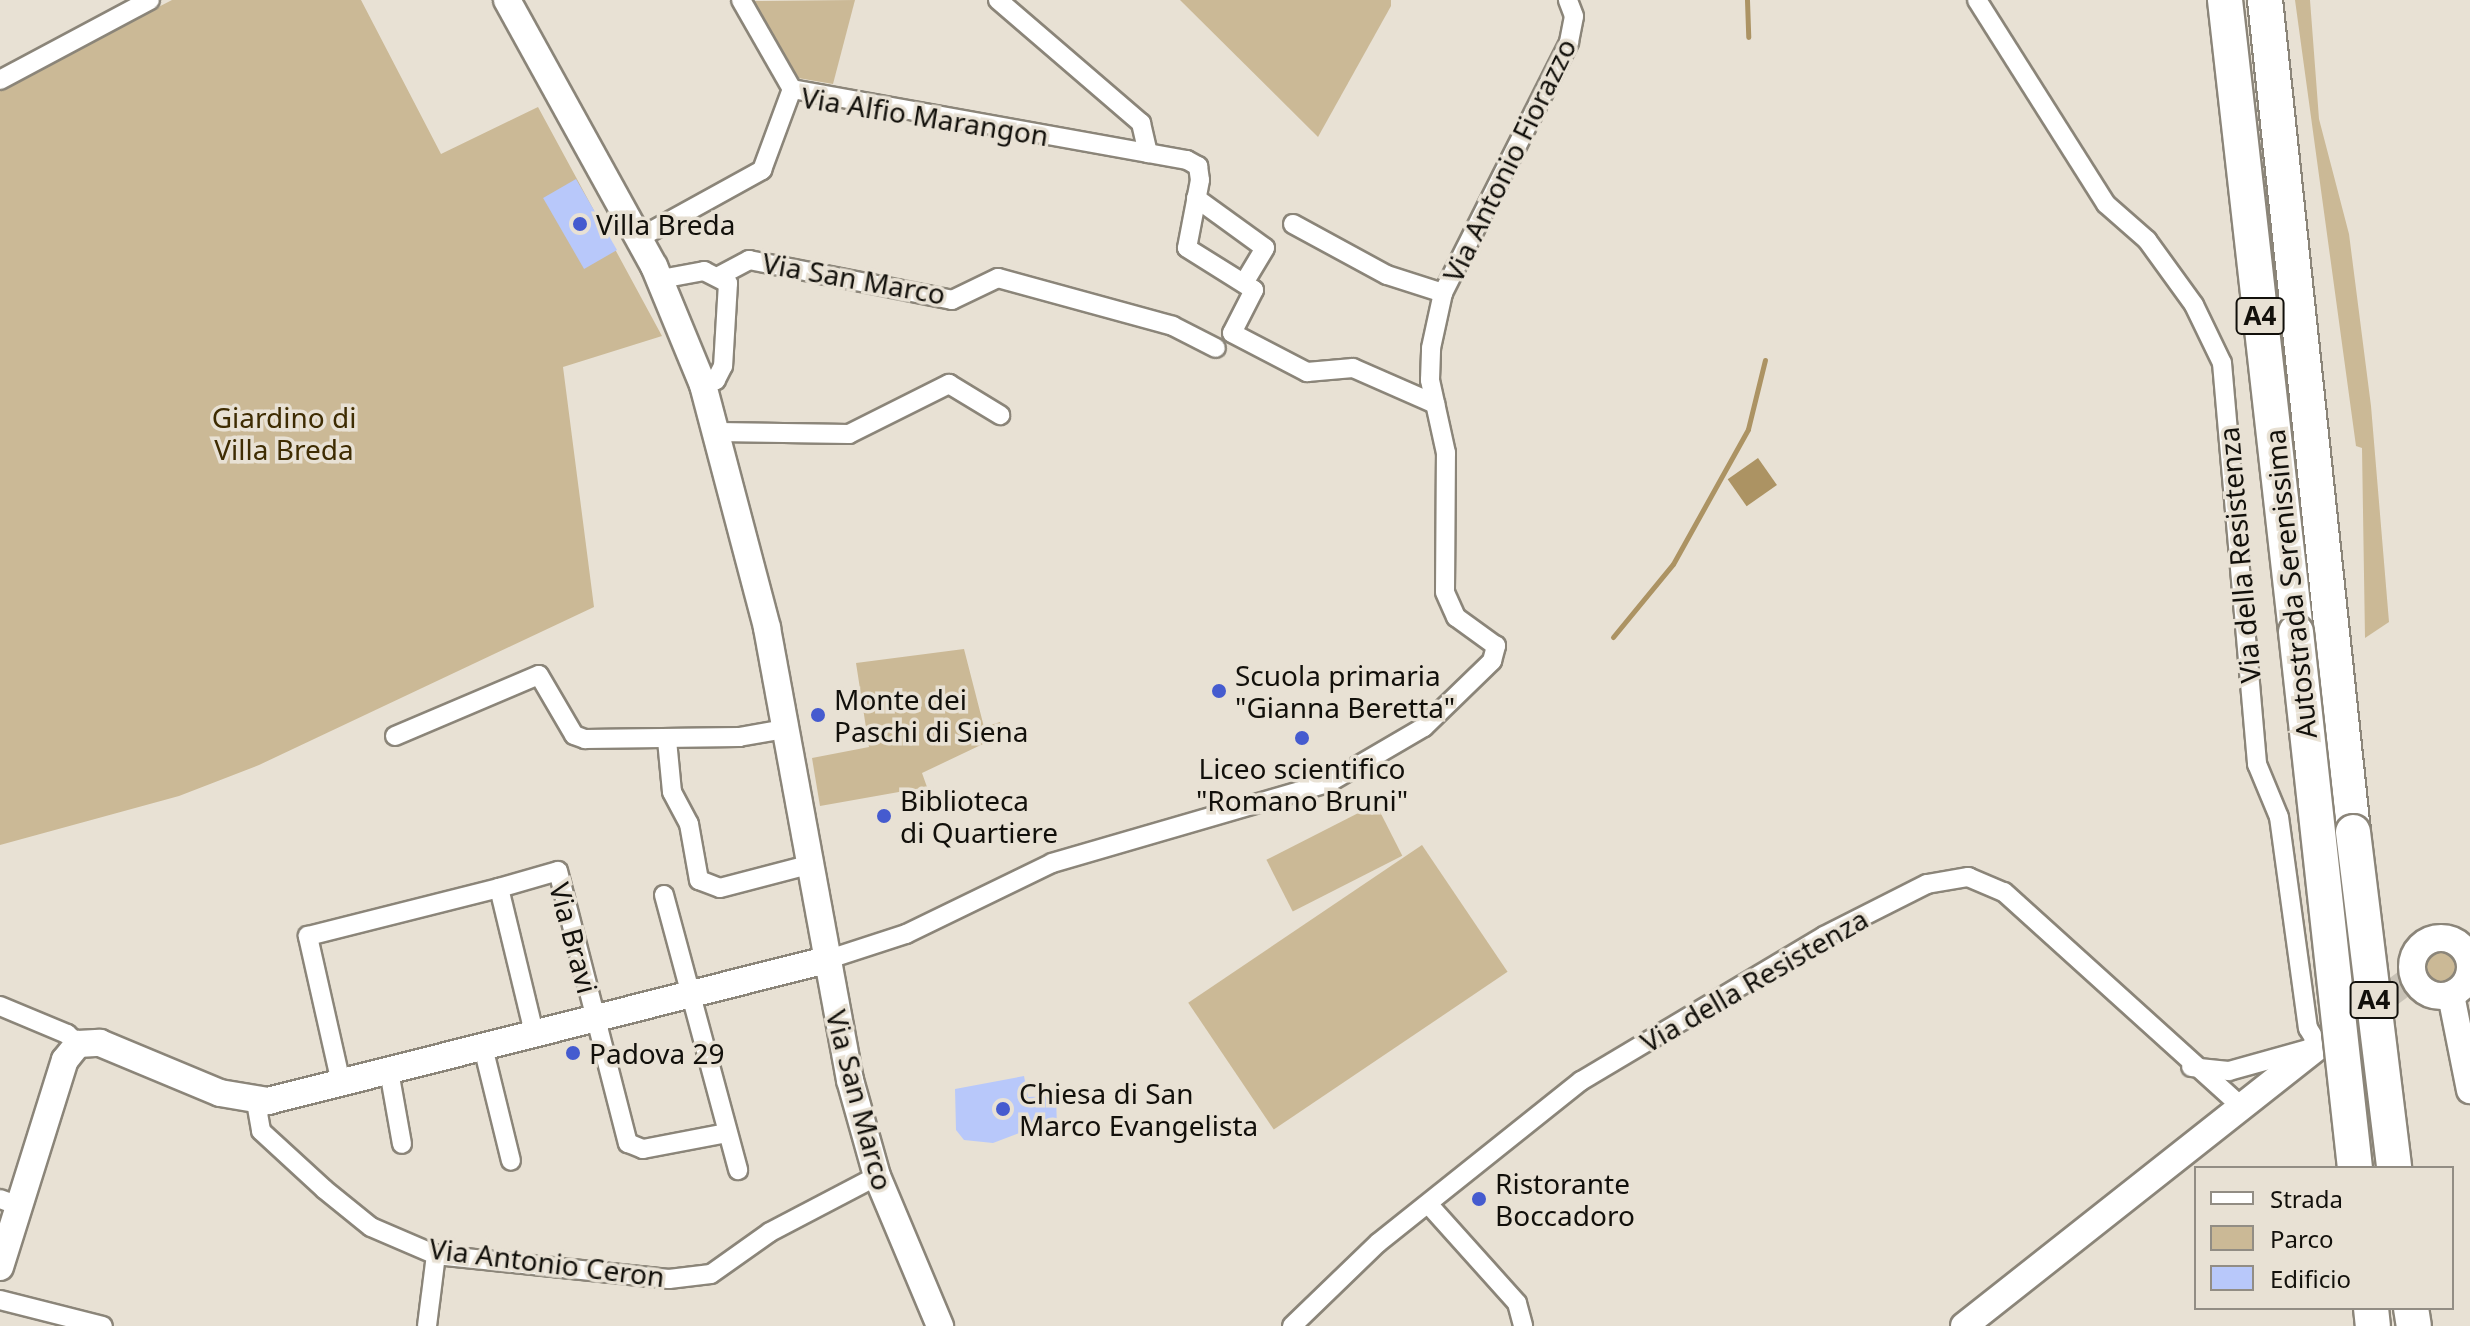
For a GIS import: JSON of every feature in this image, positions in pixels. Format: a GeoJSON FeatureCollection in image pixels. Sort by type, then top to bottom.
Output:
{"type":"FeatureCollection","features":[{"type":"Feature","properties":{"kind":"highway","name":"Autostrada Serenissima"},"geometry":{"type":"LineString","coordinates":[[2225,0],[2355,1166]]}},
{"type":"Feature","properties":{"kind":"highway","name":"Autostrada Serenissima"},"geometry":{"type":"LineString","coordinates":[[2265,0],[2394,1166]]}},
{"type":"Feature","properties":{"kind":"street"},"geometry":{"type":"LineString","coordinates":[[0,80],[150,0]]}},
{"type":"Feature","properties":{"kind":"street","name":"Via San Marco"},"geometry":{"type":"LineString","coordinates":[[507,0],[661,279],[703,385],[718,432],[785,729],[826,960],[877,1176],[940,1326]]}},
{"type":"Feature","properties":{"kind":"street"},"geometry":{"type":"LineString","coordinates":[[741,0],[792,89]]}},
{"type":"Feature","properties":{"kind":"street"},"geometry":{"type":"LineString","coordinates":[[998,0],[1141,123],[1148,153]]}},
{"type":"Feature","properties":{"kind":"street","name":"Via della Resistenza"},"geometry":{"type":"LineString","coordinates":[[1977,0],[2106,204],[2147,240],[2194,305],[2222,363],[2257,764],[2279,817],[2308,1028],[2320,1045]]}},
{"type":"Feature","properties":{"kind":"street","name":"Via Antonio Fiorazzo"},"geometry":{"type":"LineString","coordinates":[[826,960],[906,934],[1052,863],[1330,782],[1424,727],[1492,661],[1496,646],[1448,605],[1446,453],[1435,404],[1431,348],[1443,293],[1569,42],[1570,1]]}},
{"type":"Feature","properties":{"kind":"street","name":"Via Alfio Marangon"},"geometry":{"type":"LineString","coordinates":[[639,238],[762,170],[792,89],[1148,153],[1198,166],[1187,248],[1244,283]]}},
{"type":"Feature","properties":{"kind":"street"},"geometry":{"type":"LineString","coordinates":[[1196,198],[1265,248],[1244,283],[1254,290],[1232,333],[1307,372],[1353,368],[1435,404]]}},
{"type":"Feature","properties":{"kind":"street"},"geometry":{"type":"LineString","coordinates":[[1293,224],[1377,270],[1443,293]]}},
{"type":"Feature","properties":{"kind":"street","name":"Via San Marco"},"geometry":{"type":"LineString","coordinates":[[661,279],[679,271],[721,275],[749,260],[952,300],[998,278],[1173,326],[1216,348]]}},
{"type":"Feature","properties":{"kind":"street","name":"Via San Marco"},"geometry":{"type":"LineString","coordinates":[[703,385],[716,380],[725,353],[729,294],[721,275]]}},
{"type":"Feature","properties":{"kind":"street"},"geometry":{"type":"LineString","coordinates":[[718,432],[849,434],[949,384],[1000,415]]}},
{"type":"Feature","properties":{"kind":"street"},"geometry":{"type":"LineString","coordinates":[[397,733],[539,675],[580,738],[667,740],[785,729]]}},
{"type":"Feature","properties":{"kind":"street"},"geometry":{"type":"LineString","coordinates":[[667,740],[672,792],[689,824],[699,880],[720,888],[808,865]]}},
{"type":"Feature","properties":{"kind":"street","name":"Via Bravi"},"geometry":{"type":"LineString","coordinates":[[499,888],[558,871],[624,1134],[633,1148],[727,1133]]}},
{"type":"Feature","properties":{"kind":"street","name":"Via della Resistenza"},"geometry":{"type":"LineString","coordinates":[[1292,1326],[1378,1243],[1430,1206],[1581,1081],[1824,936],[1927,884],[1968,877],[2004,892],[2191,1067],[2242,1107]]}},
{"type":"Feature","properties":{"kind":"street"},"geometry":{"type":"LineString","coordinates":[[341,1083],[308,936],[499,888],[534,1033]]}},
{"type":"Feature","properties":{"kind":"street"},"geometry":{"type":"LineString","coordinates":[[664,895],[738,1170]]}},
{"type":"Feature","properties":{"kind":"street"},"geometry":{"type":"LineString","coordinates":[[2451,995],[2426,992],[2409,981],[2413,960],[2423,945],[2464,934],[2470,970],[2451,995],[2470,1090]]}},
{"type":"Feature","properties":{"kind":"street","name":"Via Bravi"},"geometry":{"type":"LineString","coordinates":[[89,1044],[220,1093],[256,1102],[826,960]]}},
{"type":"Feature","properties":{"kind":"street"},"geometry":{"type":"LineString","coordinates":[[0,1006],[89,1044]]}},
{"type":"Feature","properties":{"kind":"street"},"geometry":{"type":"LineString","coordinates":[[0,1267],[10,1202],[65,1060],[89,1044]]}},
{"type":"Feature","properties":{"kind":"street"},"geometry":{"type":"LineString","coordinates":[[2191,1067],[2229,1071],[2320,1045]]}},
{"type":"Feature","properties":{"kind":"street"},"geometry":{"type":"LineString","coordinates":[[1968,1325],[2320,1045]]}},
{"type":"Feature","properties":{"kind":"street"},"geometry":{"type":"LineString","coordinates":[[483,1047],[511,1161]]}},
{"type":"Feature","properties":{"kind":"street"},"geometry":{"type":"LineString","coordinates":[[389,1071],[402,1144]]}},
{"type":"Feature","properties":{"kind":"street","name":"Via Antonio Ceron"},"geometry":{"type":"LineString","coordinates":[[256,1102],[261,1131],[324,1189],[371,1227],[436,1255],[669,1279],[711,1274],[770,1232],[877,1176]]}},
{"type":"Feature","properties":{"kind":"street"},"geometry":{"type":"LineString","coordinates":[[1430,1206],[1517,1303],[1523,1326]]}},
{"type":"Feature","properties":{"kind":"street"},"geometry":{"type":"LineString","coordinates":[[427,1326],[436,1255]]}},
{"type":"Feature","properties":{"kind":"street"},"geometry":{"type":"LineString","coordinates":[[0,1300],[103,1326]]}},
{"type":"Feature","properties":{"kind":"green space","name":"Giardino di Villa Breda"},"geometry":{"type":"Polygon","coordinates":[[[172,0],[361,0],[441,154],[538,107],[662,336],[563,367],[594,607],[259,765],[179,796],[0,845],[0,89],[172,0]]]}},
{"type":"Feature","properties":{"kind":"green space"},"geometry":{"type":"Polygon","coordinates":[[[855,0],[833,84],[798,78],[753,1],[855,0]]]}},
{"type":"Feature","properties":{"kind":"green space"},"geometry":{"type":"Polygon","coordinates":[[[1180,0],[1391,0],[1391,6],[1318,137],[1180,0]]]}},
{"type":"Feature","properties":{"kind":"green space"},"geometry":{"type":"Polygon","coordinates":[[[2295,0],[2310,0],[2319,119],[2349,234],[2371,406],[2389,622],[2365,638],[2362,448],[2356,446],[2295,0]]]}},
{"type":"Feature","properties":{"kind":"green space"},"geometry":{"type":"Polygon","coordinates":[[[964,649],[984,727],[1000,722],[1004,734],[922,773],[927,787],[820,806],[812,758],[869,747],[856,663],[964,649]]]}},
{"type":"Feature","properties":{"kind":"green space"},"geometry":{"type":"Polygon","coordinates":[[[1376,804],[1402,856],[1293,912],[1266,860],[1376,804]]]}},
{"type":"Feature","properties":{"kind":"green space"},"geometry":{"type":"Polygon","coordinates":[[[1422,845],[1508,972],[1274,1130],[1188,1003],[1422,845]]]}},
{"type":"Feature","properties":{"kind":"green space"},"geometry":{"type":"Polygon","coordinates":[[[2440,952],[2452,956],[2456,968],[2452,980],[2440,984],[2428,980],[2424,968],[2428,956],[2440,952]]]}},
{"type":"Feature","properties":{"kind":"shaded area"},"geometry":{"type":"Polygon","coordinates":[[[1758,458],[1777,485],[1747,506],[1728,479],[1758,458]]]}},
{"type":"Feature","properties":{"kind":"building","name":"Villa Breda"},"geometry":{"type":"Polygon","coordinates":[[[576,179],[617,250],[584,269],[543,198],[576,179]]]}},
{"type":"Feature","properties":{"kind":"building","name":"Chiesa di San Marco Evangelista"},"geometry":{"type":"Polygon","coordinates":[[[1024,1076],[1028,1097],[1056,1096],[1057,1128],[1026,1137],[1027,1130],[993,1143],[964,1140],[956,1130],[955,1089],[1024,1076]]]}},
{"type":"Feature","properties":{"kind":"waterway"},"geometry":{"type":"LineString","coordinates":[[1747,0],[1748,37]]}},
{"type":"Feature","properties":{"kind":"waterway"},"geometry":{"type":"LineString","coordinates":[[1613,637],[1673,564],[1748,429],[1765,360]]}},
{"type":"Feature","properties":{"kind":"tunnel"},"geometry":{"type":"LineString","coordinates":[[2327,1040],[2405,983]]}},
{"type":"Feature","properties":{"kind":"place","name":"Villa Breda"},"geometry":{"type":"Point","coordinates":[580,224]}},
{"type":"Feature","properties":{"kind":"place","name":"Scuola primaria \"Gianna Beretta\""},"geometry":{"type":"Point","coordinates":[1219,691]}},
{"type":"Feature","properties":{"kind":"place","name":"Monte dei Paschi di Siena"},"geometry":{"type":"Point","coordinates":[818,715]}},
{"type":"Feature","properties":{"kind":"place","name":"Liceo scientifico \"Romano Bruni\""},"geometry":{"type":"Point","coordinates":[1302,738]}},
{"type":"Feature","properties":{"kind":"place","name":"Biblioteca di Quartiere"},"geometry":{"type":"Point","coordinates":[884,816]}},
{"type":"Feature","properties":{"kind":"place","name":"Padova 29"},"geometry":{"type":"Point","coordinates":[573,1053]}},
{"type":"Feature","properties":{"kind":"place","name":"Chiesa di San Marco Evangelista"},"geometry":{"type":"Point","coordinates":[1003,1109]}},
{"type":"Feature","properties":{"kind":"place","name":"Ristorante Boccadoro"},"geometry":{"type":"Point","coordinates":[1479,1199]}}]}
